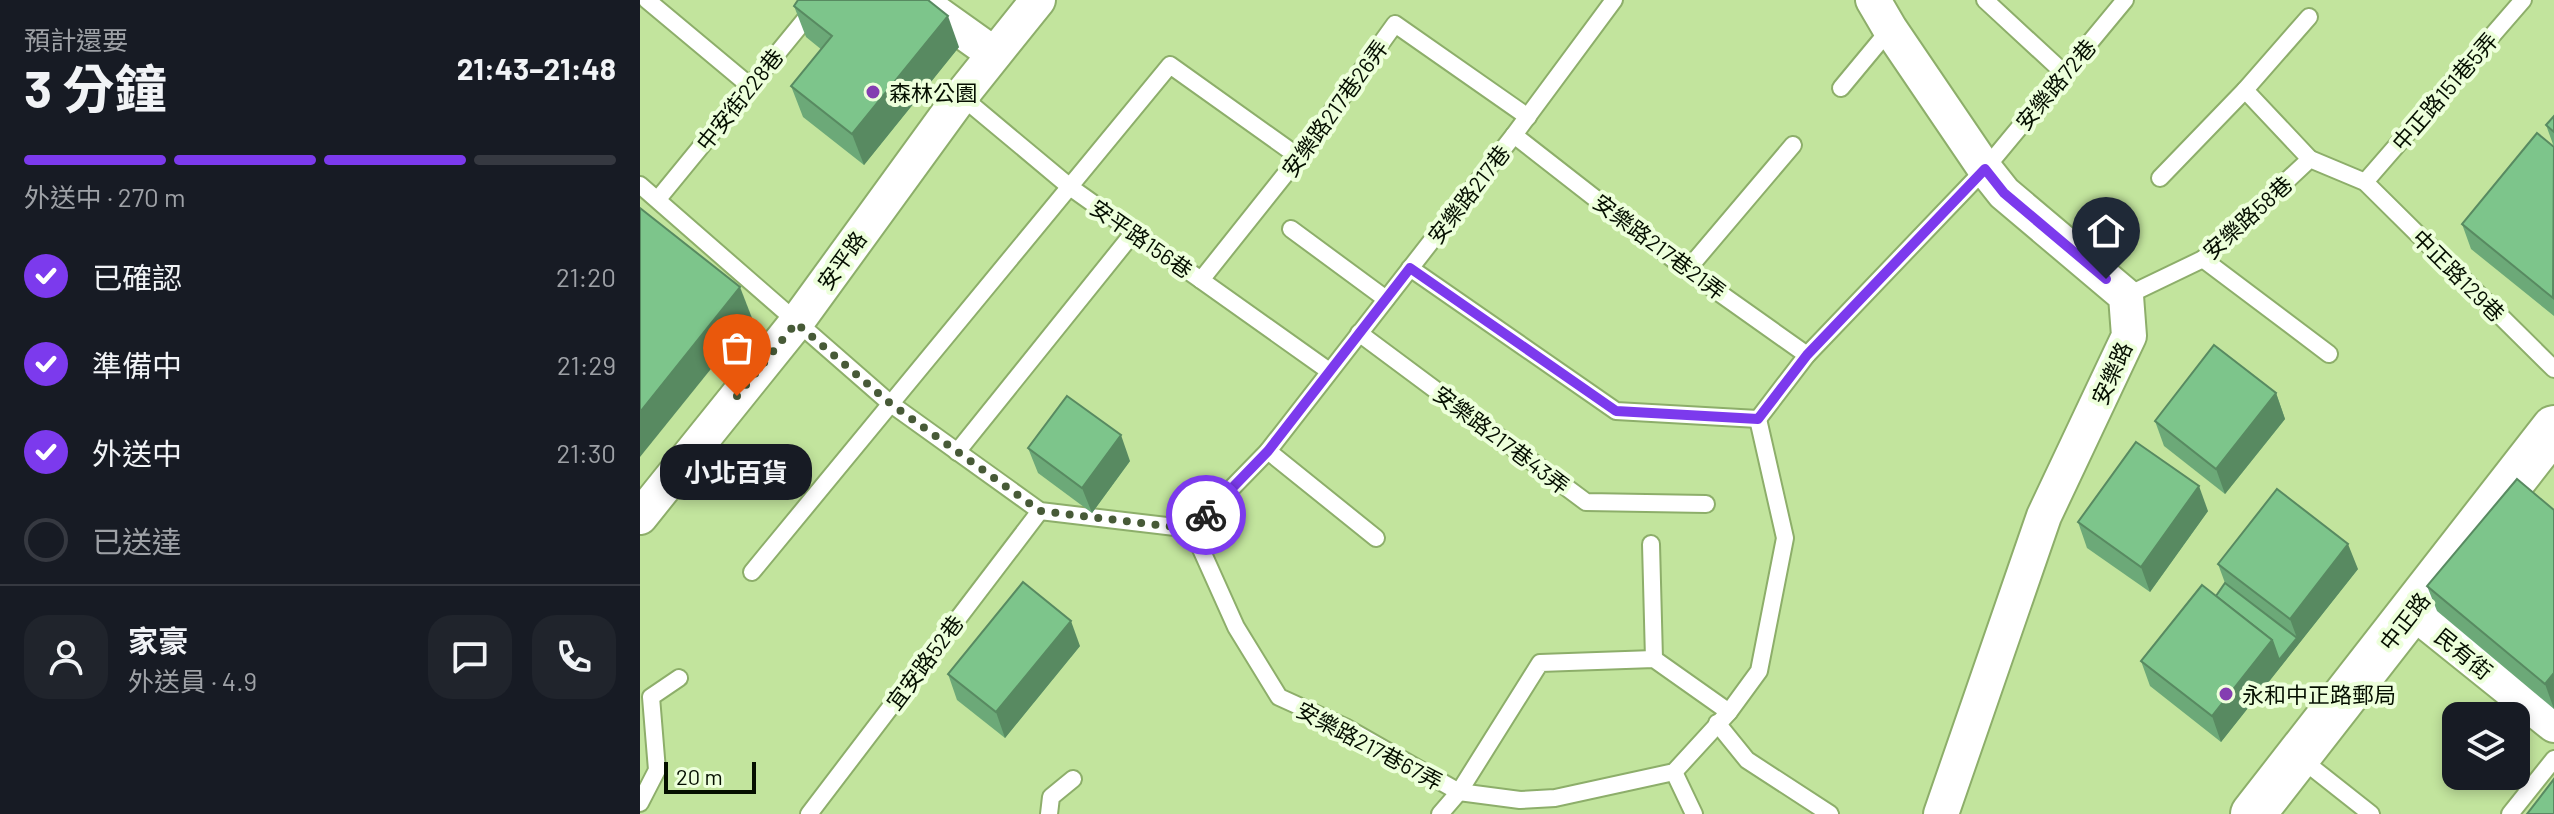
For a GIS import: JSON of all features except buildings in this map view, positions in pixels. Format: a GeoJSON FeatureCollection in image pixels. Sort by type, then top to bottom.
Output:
{"type":"FeatureCollection","features":[{"type":"Feature","properties":{"kind":"street"},"geometry":{"type":"LineString","coordinates":[[918,0],[994,54]]}},
{"type":"Feature","properties":{"kind":"street","name":"安平路"},"geometry":{"type":"LineString","coordinates":[[640,517],[796,323],[961,96],[1038,0]]}},
{"type":"Feature","properties":{"kind":"street"},"geometry":{"type":"LineString","coordinates":[[1881,14],[2004,193],[2126,296]]}},
{"type":"Feature","properties":{"kind":"street","name":"安樂路"},"geometry":{"type":"LineString","coordinates":[[1941,814],[2044,516],[2129,336],[2126,296]]}},
{"type":"Feature","properties":{"kind":"street","name":"中正路"},"geometry":{"type":"LineString","coordinates":[[2253,814],[2554,428]]}},
{"type":"Feature","properties":{"kind":"street","name":"民有街"},"geometry":{"type":"LineString","coordinates":[[2412,611],[2554,725]]}},
{"type":"Feature","properties":{"kind":"lane"},"geometry":{"type":"LineString","coordinates":[[647,0],[750,86]]}},
{"type":"Feature","properties":{"kind":"lane","name":"中安街228巷"},"geometry":{"type":"LineString","coordinates":[[658,199],[821,0]]}},
{"type":"Feature","properties":{"kind":"lane","name":"安樂路217巷"},"geometry":{"type":"LineString","coordinates":[[1192,529],[1268,451],[1528,117],[1614,0]]}},
{"type":"Feature","properties":{"kind":"lane"},"geometry":{"type":"LineString","coordinates":[[1985,0],[2064,73]]}},
{"type":"Feature","properties":{"kind":"lane","name":"安樂路72巷"},"geometry":{"type":"LineString","coordinates":[[1758,419],[1807,355],[1985,169],[2125,0]]}},
{"type":"Feature","properties":{"kind":"lane","name":"中正路151巷5弄"},"geometry":{"type":"LineString","coordinates":[[2365,182],[2523,0]]}},
{"type":"Feature","properties":{"kind":"lane"},"geometry":{"type":"LineString","coordinates":[[1841,88],[1881,14]]}},
{"type":"Feature","properties":{"kind":"lane"},"geometry":{"type":"LineString","coordinates":[[2160,178],[2245,90],[2309,17]]}},
{"type":"Feature","properties":{"kind":"lane","name":"安樂路217巷26弄"},"geometry":{"type":"LineString","coordinates":[[1201,280],[1299,157],[1395,24],[1528,117]]}},
{"type":"Feature","properties":{"kind":"lane"},"geometry":{"type":"LineString","coordinates":[[752,572],[1170,65],[1299,157]]}},
{"type":"Feature","properties":{"kind":"lane"},"geometry":{"type":"LineString","coordinates":[[2245,90],[2310,159]]}},
{"type":"Feature","properties":{"kind":"lane","name":"安平路156巷"},"geometry":{"type":"LineString","coordinates":[[961,96],[1070,187],[1329,371]]}},
{"type":"Feature","properties":{"kind":"lane","name":"安樂路217巷21弄"},"geometry":{"type":"LineString","coordinates":[[1514,135],[1687,270],[1807,355]]}},
{"type":"Feature","properties":{"kind":"lane"},"geometry":{"type":"LineString","coordinates":[[1687,270],[1793,145]]}},
{"type":"Feature","properties":{"kind":"lane","name":"安樂路58巷"},"geometry":{"type":"LineString","coordinates":[[2126,296],[2203,259],[2310,159],[2365,182]]}},
{"type":"Feature","properties":{"kind":"lane","name":"中正路129巷"},"geometry":{"type":"LineString","coordinates":[[2365,182],[2554,369]]}},
{"type":"Feature","properties":{"kind":"lane"},"geometry":{"type":"LineString","coordinates":[[640,185],[891,404],[1040,511],[1192,529]]}},
{"type":"Feature","properties":{"kind":"lane"},"geometry":{"type":"LineString","coordinates":[[1291,229],[1386,299]]}},
{"type":"Feature","properties":{"kind":"lane"},"geometry":{"type":"LineString","coordinates":[[957,452],[1134,232]]}},
{"type":"Feature","properties":{"kind":"lane"},"geometry":{"type":"LineString","coordinates":[[2203,259],[2329,354]]}},
{"type":"Feature","properties":{"kind":"lane"},"geometry":{"type":"LineString","coordinates":[[1410,268],[1616,411],[1758,419],[1785,538],[1759,671],[1723,718],[1674,772],[1555,798],[1520,800],[1459,792]]}},
{"type":"Feature","properties":{"kind":"lane","name":"安樂路217巷43弄"},"geometry":{"type":"LineString","coordinates":[[1359,333],[1586,502],[1706,504]]}},
{"type":"Feature","properties":{"kind":"lane"},"geometry":{"type":"LineString","coordinates":[[1268,451],[1376,538]]}},
{"type":"Feature","properties":{"kind":"lane","name":"宜安路52巷"},"geometry":{"type":"LineString","coordinates":[[809,814],[1040,511]]}},
{"type":"Feature","properties":{"kind":"lane","name":"安樂路217巷67弄"},"geometry":{"type":"LineString","coordinates":[[1192,529],[1236,627],[1279,697],[1345,727],[1459,792]]}},
{"type":"Feature","properties":{"kind":"lane"},"geometry":{"type":"LineString","coordinates":[[1651,544],[1654,659]]}},
{"type":"Feature","properties":{"kind":"lane"},"geometry":{"type":"LineString","coordinates":[[1440,814],[1459,792],[1540,663],[1654,659],[1723,718],[1747,760],[1830,814]]}},
{"type":"Feature","properties":{"kind":"lane"},"geometry":{"type":"LineString","coordinates":[[640,803],[657,770],[651,697],[679,678]]}},
{"type":"Feature","properties":{"kind":"lane"},"geometry":{"type":"LineString","coordinates":[[2299,757],[2371,814]]}},
{"type":"Feature","properties":{"kind":"lane"},"geometry":{"type":"LineString","coordinates":[[2510,814],[2554,759]]}},
{"type":"Feature","properties":{"kind":"lane"},"geometry":{"type":"LineString","coordinates":[[1674,772],[1694,814]]}},
{"type":"Feature","properties":{"kind":"lane"},"geometry":{"type":"LineString","coordinates":[[1049,814],[1051,797],[1073,779]]}},
{"type":"Feature","properties":{"kind":"way so far"},"geometry":{"type":"LineString","coordinates":[[737,396],[796,323],[891,404],[1040,511],[1192,529],[1206,515]]}},
{"type":"Feature","properties":{"kind":"place","name":"森林公園"},"geometry":{"type":"Point","coordinates":[873,92]}},
{"type":"Feature","properties":{"kind":"place","name":"小北百貨"},"geometry":{"type":"Point","coordinates":[737,396]}},
{"type":"Feature","properties":{"kind":"place","name":"永和中正路郵局"},"geometry":{"type":"Point","coordinates":[2226,694]}},
{"type":"Feature","properties":{"kind":"route"},"geometry":{"type":"LineString","coordinates":[[1206,515],[1268,451],[1410,268],[1616,411],[1713,419],[1758,419],[1807,355],[1985,169],[2004,193],[2106,279]]}}]}
